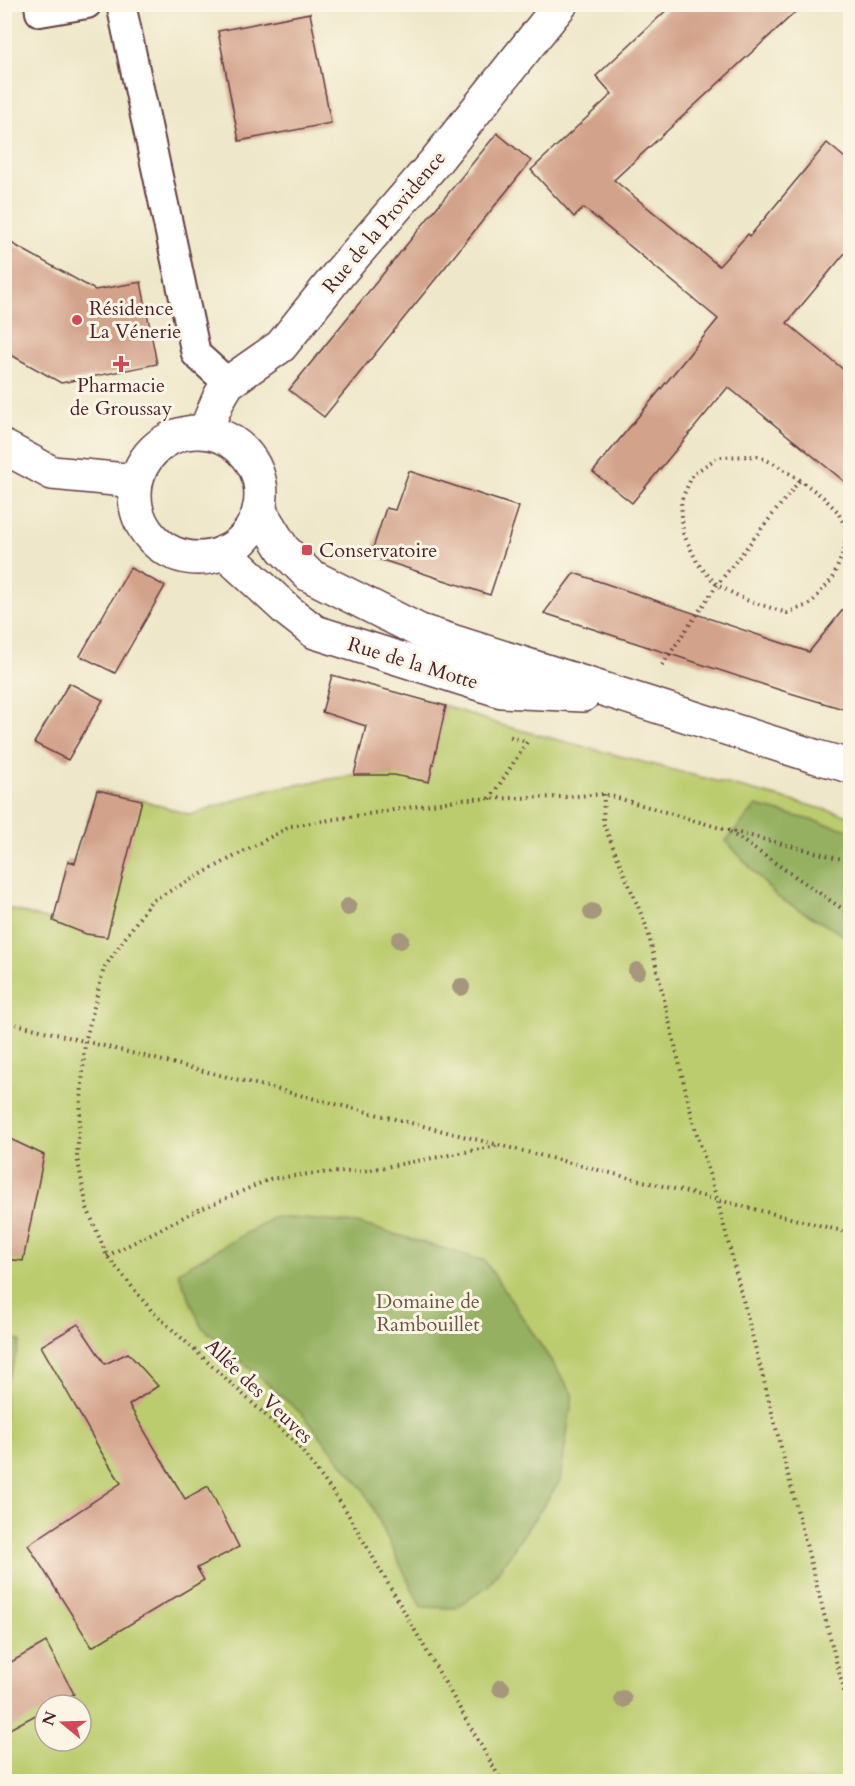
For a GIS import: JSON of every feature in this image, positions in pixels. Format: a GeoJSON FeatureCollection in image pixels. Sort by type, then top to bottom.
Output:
{"type":"FeatureCollection","features":[{"type":"Feature","properties":{"kind":"main road","name":"Rue de la Providence"},"geometry":{"type":"LineString","coordinates":[[205,432],[228,383],[281,346],[341,271],[435,162],[561,4]]}},
{"type":"Feature","properties":{"kind":"main road"},"geometry":{"type":"LineString","coordinates":[[205,432],[225,437],[243,450],[255,468],[261,489],[259,510],[247,535],[236,545],[224,552],[204,558],[185,557],[166,550],[151,537],[140,520],[135,501],[136,481],[143,464],[154,449],[169,439],[186,433],[205,432]]}},
{"type":"Feature","properties":{"kind":"main road"},"geometry":{"type":"LineString","coordinates":[[4,447],[52,473],[136,481]]}},
{"type":"Feature","properties":{"kind":"main road","name":"Rue de la Motte"},"geometry":{"type":"LineString","coordinates":[[259,510],[283,549],[309,575],[420,632],[850,766]]}},
{"type":"Feature","properties":{"kind":"main road","name":"Rue de la Motte"},"geometry":{"type":"LineString","coordinates":[[224,552],[288,611],[315,632],[502,691],[632,698]]}},
{"type":"Feature","properties":{"kind":"lane"},"geometry":{"type":"LineString","coordinates":[[39,4],[40,12],[87,4]]}},
{"type":"Feature","properties":{"kind":"lane"},"geometry":{"type":"LineString","coordinates":[[121,4],[196,354],[228,383]]}},
{"type":"Feature","properties":{"kind":"path"},"geometry":{"type":"LineString","coordinates":[[757,456],[775,464],[823,497],[837,511],[847,529],[844,550],[833,578],[810,604],[787,613],[746,600],[717,585],[698,564],[683,533],[681,501],[693,474],[718,457],[757,456]]}},
{"type":"Feature","properties":{"kind":"path"},"geometry":{"type":"LineString","coordinates":[[660,668],[717,585],[800,480]]}},
{"type":"Feature","properties":{"kind":"path"},"geometry":{"type":"LineString","coordinates":[[490,799],[527,742]]}},
{"type":"Feature","properties":{"kind":"path"},"geometry":{"type":"LineString","coordinates":[[604,794],[603,822],[647,927],[693,1121],[717,1199],[850,1715]]}},
{"type":"Feature","properties":{"kind":"path","name":"Allée des Veuves"},"geometry":{"type":"LineString","coordinates":[[502,1782],[344,1507],[297,1443],[151,1310],[106,1256],[87,1208],[76,1157],[85,1042],[104,968],[151,902],[291,826],[464,799],[604,794],[727,830],[850,861]]}},
{"type":"Feature","properties":{"kind":"path"},"geometry":{"type":"LineString","coordinates":[[727,830],[850,914]]}},
{"type":"Feature","properties":{"kind":"path"},"geometry":{"type":"LineString","coordinates":[[4,1021],[850,1233]]}},
{"type":"Feature","properties":{"kind":"path"},"geometry":{"type":"LineString","coordinates":[[106,1256],[192,1212],[270,1179],[317,1173],[364,1171],[501,1146]]}},
{"type":"Feature","properties":{"kind":"green space","name":"Domaine de Rambouillet"},"geometry":{"type":"Polygon","coordinates":[[[409,696],[501,725],[850,816],[850,1781],[5,1781],[4,907],[53,921],[68,861],[75,862],[97,790],[142,800],[190,815],[266,790],[354,775],[394,775],[409,696]]]}},
{"type":"Feature","properties":{"kind":"green space"},"geometry":{"type":"Polygon","coordinates":[[[756,806],[850,830],[850,939],[777,897],[726,841],[756,806]]]}},
{"type":"Feature","properties":{"kind":"green space"},"geometry":{"type":"Polygon","coordinates":[[[274,1217],[357,1223],[485,1261],[573,1394],[560,1481],[489,1585],[456,1608],[421,1607],[364,1490],[304,1416],[201,1326],[178,1272],[274,1217]]]}},
{"type":"Feature","properties":{"kind":"green space"},"geometry":{"type":"Polygon","coordinates":[[[4,1336],[21,1341],[5,1387],[4,1336]]]}},
{"type":"Feature","properties":{"kind":"building"},"geometry":{"type":"Polygon","coordinates":[[[673,4],[804,4],[614,180],[719,266],[748,234],[750,236],[827,143],[850,162],[850,247],[787,323],[850,375],[850,486],[728,387],[632,503],[593,472],[718,319],[584,208],[574,217],[531,170],[612,94],[596,76],[673,4]]]}},
{"type":"Feature","properties":{"kind":"building"},"geometry":{"type":"Polygon","coordinates":[[[310,13],[331,123],[239,141],[218,31],[310,13]]]}},
{"type":"Feature","properties":{"kind":"building"},"geometry":{"type":"Polygon","coordinates":[[[497,133],[531,161],[324,417],[289,390],[497,133]]]}},
{"type":"Feature","properties":{"kind":"building","name":"Résidence La Vénerie"},"geometry":{"type":"Polygon","coordinates":[[[4,239],[95,290],[141,282],[157,364],[61,383],[4,351],[4,239]]]}},
{"type":"Feature","properties":{"kind":"building"},"geometry":{"type":"Polygon","coordinates":[[[409,471],[519,507],[490,595],[379,559],[380,557],[371,554],[386,508],[395,510],[409,471]]]}},
{"type":"Feature","properties":{"kind":"building"},"geometry":{"type":"Polygon","coordinates":[[[130,568],[165,586],[115,673],[80,656],[130,568]]]}},
{"type":"Feature","properties":{"kind":"building"},"geometry":{"type":"Polygon","coordinates":[[[574,573],[809,652],[850,601],[850,711],[544,613],[574,573]]]}},
{"type":"Feature","properties":{"kind":"building"},"geometry":{"type":"Polygon","coordinates":[[[332,675],[446,706],[429,782],[394,775],[354,775],[366,726],[322,712],[332,675]]]}},
{"type":"Feature","properties":{"kind":"building"},"geometry":{"type":"Polygon","coordinates":[[[69,683],[103,700],[68,760],[34,743],[69,683]]]}},
{"type":"Feature","properties":{"kind":"building"},"geometry":{"type":"Polygon","coordinates":[[[97,790],[142,800],[107,937],[86,934],[53,921],[68,861],[75,863],[97,790]]]}},
{"type":"Feature","properties":{"kind":"building"},"geometry":{"type":"Polygon","coordinates":[[[4,1136],[44,1155],[23,1261],[4,1259],[4,1136]]]}},
{"type":"Feature","properties":{"kind":"building"},"geometry":{"type":"Polygon","coordinates":[[[78,1324],[105,1364],[128,1353],[158,1386],[129,1405],[185,1499],[208,1486],[239,1547],[197,1568],[204,1580],[92,1647],[28,1545],[121,1483],[41,1346],[78,1324]]]}},
{"type":"Feature","properties":{"kind":"building"},"geometry":{"type":"Polygon","coordinates":[[[46,1642],[73,1693],[33,1693],[33,1716],[4,1732],[4,1666],[46,1642]]]}},
{"type":"Feature","properties":{"kind":"place","name":"Résidence La Vénerie"},"geometry":{"type":"Point","coordinates":[77,320]}},
{"type":"Feature","properties":{"kind":"place","name":"Pharmacie de Groussay"},"geometry":{"type":"Point","coordinates":[121,364]}},
{"type":"Feature","properties":{"kind":"place","name":"Conservatoire"},"geometry":{"type":"Point","coordinates":[307,550]}}]}
